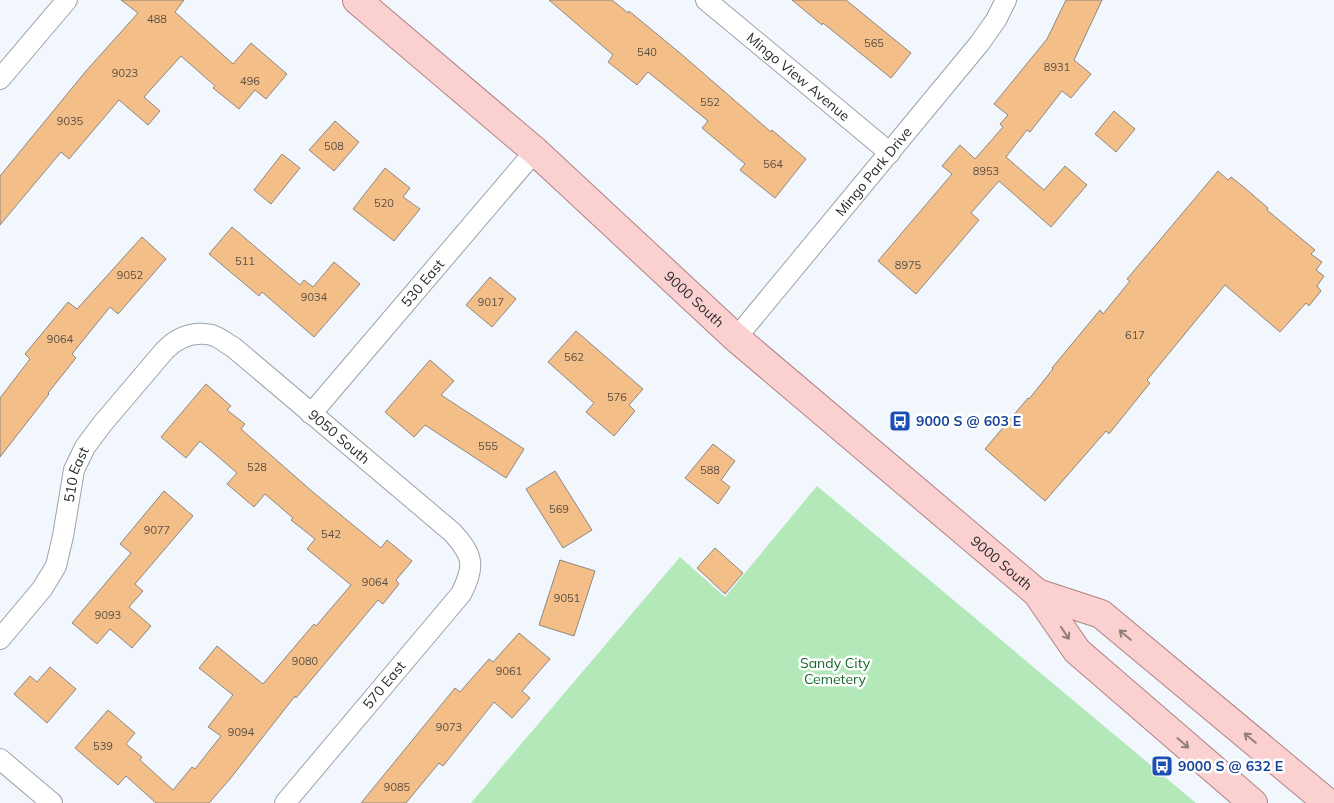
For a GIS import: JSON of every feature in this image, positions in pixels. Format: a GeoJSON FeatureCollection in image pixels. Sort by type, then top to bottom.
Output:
{"type":"FeatureCollection","features":[{"type":"Feature","properties":{"kind":"main road","name":"9000 South"},"geometry":{"type":"LineString","coordinates":[[358,0],[535,151],[736,338],[1037,593],[1077,651],[1253,803]]}},
{"type":"Feature","properties":{"kind":"main road","name":"9000 South"},"geometry":{"type":"LineString","coordinates":[[1037,593],[1101,614],[1328,803]]}},
{"type":"Feature","properties":{"kind":"street"},"geometry":{"type":"LineString","coordinates":[[0,79],[67,0]]}},
{"type":"Feature","properties":{"kind":"street","name":"Mingo View Avenue"},"geometry":{"type":"LineString","coordinates":[[706,0],[890,153]]}},
{"type":"Feature","properties":{"kind":"street","name":"Mingo Park Drive"},"geometry":{"type":"LineString","coordinates":[[736,338],[980,44],[996,20],[1006,0]]}},
{"type":"Feature","properties":{"kind":"street","name":"530 East"},"geometry":{"type":"LineString","coordinates":[[311,414],[535,151]]}},
{"type":"Feature","properties":{"kind":"street","name":"9050 South"},"geometry":{"type":"LineString","coordinates":[[192,335],[214,336],[233,347],[452,532],[464,546],[471,561]]}},
{"type":"Feature","properties":{"kind":"street","name":"510 East"},"geometry":{"type":"LineString","coordinates":[[0,639],[42,589],[56,566],[74,470],[85,447],[165,350],[175,340],[192,335]]}},
{"type":"Feature","properties":{"kind":"street","name":"570 East"},"geometry":{"type":"LineString","coordinates":[[285,803],[461,594],[469,579],[471,561]]}},
{"type":"Feature","properties":{"kind":"street"},"geometry":{"type":"LineString","coordinates":[[0,759],[52,803]]}},
{"type":"Feature","properties":{"kind":"green space","name":"Sandy City Cemetery"},"geometry":{"type":"Polygon","coordinates":[[[817,486],[1196,803],[471,803],[680,557],[725,597],[817,486]]]}},
{"type":"Feature","properties":{"kind":"building"},"geometry":{"type":"Polygon","coordinates":[[[121,0],[184,0],[175,12],[233,64],[251,43],[287,74],[266,99],[255,90],[239,109],[213,88],[215,86],[181,56],[144,97],[160,111],[148,125],[119,100],[69,159],[61,152],[0,225],[0,176],[86,71],[138,13],[121,0]]]}},
{"type":"Feature","properties":{"kind":"building"},"geometry":{"type":"Polygon","coordinates":[[[549,0],[612,0],[628,13],[629,11],[771,132],[772,130],[806,159],[775,198],[740,170],[745,164],[702,128],[708,121],[648,72],[637,85],[608,62],[613,55],[549,0]]]}},
{"type":"Feature","properties":{"kind":"building"},"geometry":{"type":"Polygon","coordinates":[[[792,0],[846,0],[911,53],[891,78],[792,0]]]}},
{"type":"Feature","properties":{"kind":"building"},"geometry":{"type":"Polygon","coordinates":[[[1066,0],[1102,0],[1074,60],[1091,74],[1071,98],[1062,91],[1030,132],[1027,130],[1006,157],[1044,190],[1065,166],[1087,185],[1051,227],[999,181],[971,213],[979,220],[916,294],[878,261],[952,174],[942,166],[960,145],[975,159],[1003,127],[1000,124],[1008,115],[994,104],[1047,39],[1066,0]]]}},
{"type":"Feature","properties":{"kind":"building"},"geometry":{"type":"Polygon","coordinates":[[[1114,111],[1135,129],[1116,152],[1095,134],[1114,111]]]}},
{"type":"Feature","properties":{"kind":"building"},"geometry":{"type":"Polygon","coordinates":[[[335,121],[359,142],[334,171],[309,150],[335,121]]]}},
{"type":"Feature","properties":{"kind":"building"},"geometry":{"type":"Polygon","coordinates":[[[282,154],[300,168],[271,204],[254,190],[282,154]]]}},
{"type":"Feature","properties":{"kind":"building"},"geometry":{"type":"Polygon","coordinates":[[[385,168],[410,188],[403,197],[420,209],[394,241],[353,209],[385,168]]]}},
{"type":"Feature","properties":{"kind":"building"},"geometry":{"type":"Polygon","coordinates":[[[1218,171],[1228,180],[1231,177],[1246,189],[1268,208],[1267,210],[1315,250],[1311,254],[1322,262],[1316,270],[1324,276],[1317,286],[1321,291],[1309,306],[1306,303],[1280,332],[1225,285],[1147,380],[1150,383],[1109,434],[1106,431],[1045,501],[985,449],[1029,399],[1100,310],[1103,314],[1130,281],[1127,279],[1218,171]]]}},
{"type":"Feature","properties":{"kind":"building"},"geometry":{"type":"Polygon","coordinates":[[[232,227],[300,285],[304,280],[313,287],[334,262],[360,284],[314,337],[262,292],[259,296],[209,254],[232,227]]]}},
{"type":"Feature","properties":{"kind":"building"},"geometry":{"type":"Polygon","coordinates":[[[142,237],[166,259],[118,314],[110,307],[72,354],[76,358],[0,457],[0,398],[30,359],[25,354],[68,302],[77,309],[142,237]]]}},
{"type":"Feature","properties":{"kind":"building"},"geometry":{"type":"Polygon","coordinates":[[[490,277],[516,299],[492,327],[466,305],[490,277]]]}},
{"type":"Feature","properties":{"kind":"building"},"geometry":{"type":"Polygon","coordinates":[[[576,331],[643,389],[629,405],[635,411],[614,436],[586,412],[594,403],[548,362],[576,331]]]}},
{"type":"Feature","properties":{"kind":"building"},"geometry":{"type":"Polygon","coordinates":[[[430,360],[454,381],[441,395],[524,449],[506,478],[425,425],[414,437],[385,412],[430,360]]]}},
{"type":"Feature","properties":{"kind":"building"},"geometry":{"type":"Polygon","coordinates":[[[206,384],[231,406],[227,410],[245,424],[241,429],[314,493],[381,548],[387,540],[412,561],[396,580],[399,584],[383,604],[378,600],[296,698],[295,696],[209,803],[156,803],[126,776],[118,785],[75,748],[108,710],[135,733],[126,744],[142,757],[140,760],[173,790],[192,767],[195,769],[221,736],[208,727],[233,695],[199,668],[217,646],[263,684],[314,624],[316,626],[351,585],[307,549],[315,539],[291,520],[293,518],[265,494],[254,507],[227,484],[237,473],[200,441],[186,458],[161,437],[206,384]]]}},
{"type":"Feature","properties":{"kind":"building"},"geometry":{"type":"Polygon","coordinates":[[[713,444],[735,461],[721,480],[730,487],[718,504],[685,478],[713,444]]]}},
{"type":"Feature","properties":{"kind":"building"},"geometry":{"type":"Polygon","coordinates":[[[555,471],[592,530],[563,548],[526,489],[555,471]]]}},
{"type":"Feature","properties":{"kind":"building"},"geometry":{"type":"Polygon","coordinates":[[[164,491],[193,516],[135,584],[143,591],[129,607],[151,626],[132,648],[110,629],[97,644],[72,623],[131,553],[120,544],[164,491]]]}},
{"type":"Feature","properties":{"kind":"building"},"geometry":{"type":"Polygon","coordinates":[[[715,548],[743,573],[725,594],[697,568],[715,548]]]}},
{"type":"Feature","properties":{"kind":"building"},"geometry":{"type":"Polygon","coordinates":[[[560,560],[595,571],[574,636],[539,625],[560,560]]]}},
{"type":"Feature","properties":{"kind":"building"},"geometry":{"type":"Polygon","coordinates":[[[519,633],[550,659],[522,691],[530,698],[512,718],[494,702],[443,766],[439,763],[406,803],[361,803],[455,688],[460,692],[489,659],[493,662],[519,633]]]}},
{"type":"Feature","properties":{"kind":"building"},"geometry":{"type":"Polygon","coordinates":[[[50,667],[76,689],[47,723],[14,694],[30,676],[37,682],[50,667]]]}},
{"type":"Feature","properties":{"kind":"place","name":"9000 S @ 603 E"},"geometry":{"type":"Point","coordinates":[900,421]}},
{"type":"Feature","properties":{"kind":"place","name":"9000 S @ 632 E"},"geometry":{"type":"Point","coordinates":[1162,766]}}]}
